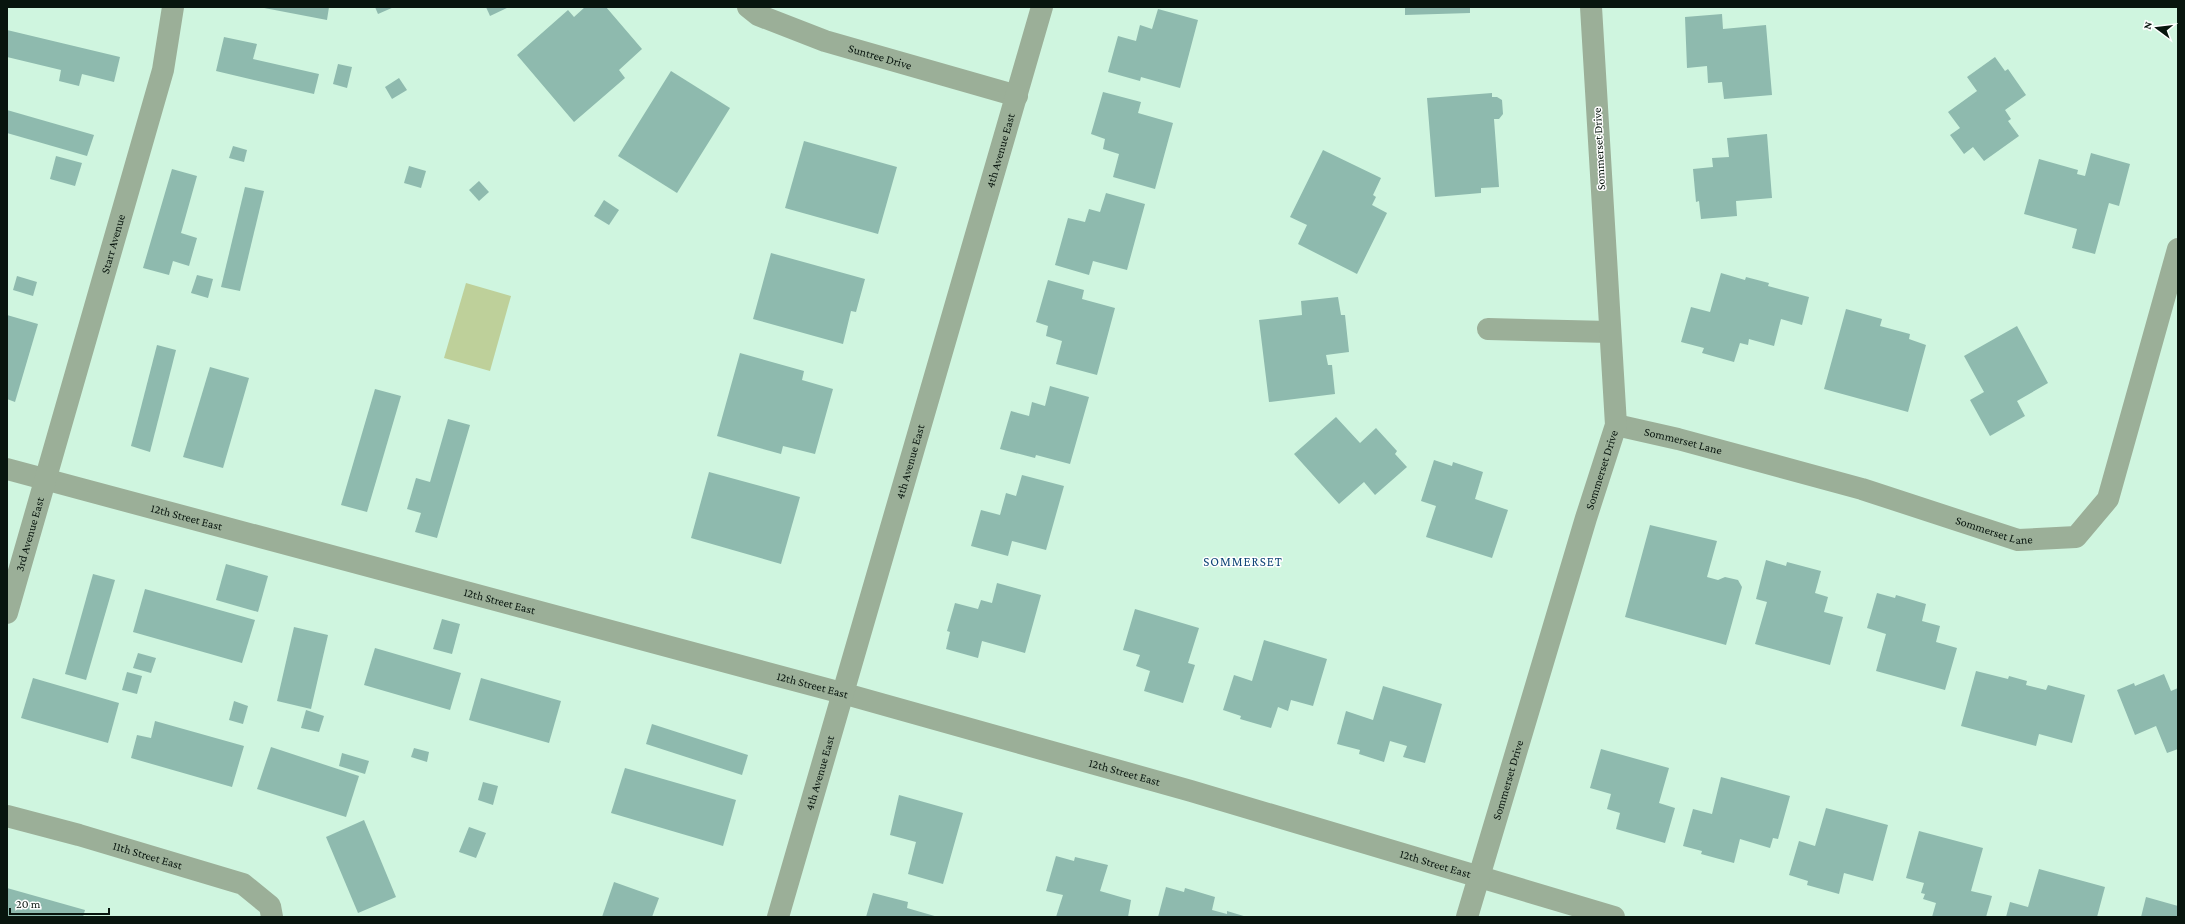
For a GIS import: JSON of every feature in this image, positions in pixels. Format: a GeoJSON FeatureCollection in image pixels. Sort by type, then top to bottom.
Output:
{"type":"FeatureCollection","features":[{"type":"Feature","properties":{"kind":"street","name":"Starr Avenue"},"geometry":{"type":"LineString","coordinates":[[45,479],[163,70],[173,7]]}},
{"type":"Feature","properties":{"kind":"street","name":"Suntree Drive"},"geometry":{"type":"LineString","coordinates":[[748,7],[758,15],[825,41],[1017,96]]}},
{"type":"Feature","properties":{"kind":"street","name":"4th Avenue East"},"geometry":{"type":"LineString","coordinates":[[778,917],[1042,7]]}},
{"type":"Feature","properties":{"kind":"street","name":"Sommerset Drive"},"geometry":{"type":"LineString","coordinates":[[1467,917],[1586,518],[1616,425],[1591,7]]}},
{"type":"Feature","properties":{"kind":"street","name":"Sommerset Lane"},"geometry":{"type":"LineString","coordinates":[[1616,425],[1678,439],[1862,489],[2018,540],[2076,538],[2108,499],[2178,249]]}},
{"type":"Feature","properties":{"kind":"street"},"geometry":{"type":"LineString","coordinates":[[1488,329],[1610,332]]}},
{"type":"Feature","properties":{"kind":"street","name":"12th Street East"},"geometry":{"type":"LineString","coordinates":[[7,468],[842,693],[1184,789],[1614,917]]}},
{"type":"Feature","properties":{"kind":"street","name":"3rd Avenue East"},"geometry":{"type":"LineString","coordinates":[[7,613],[45,479]]}},
{"type":"Feature","properties":{"kind":"street","name":"11th Street East"},"geometry":{"type":"LineString","coordinates":[[7,816],[79,835],[243,884],[270,906],[272,917]]}},
{"type":"Feature","properties":{"kind":"green space"},"geometry":{"type":"Polygon","coordinates":[[[466,283],[511,296],[490,371],[444,358],[466,283]]]}},
{"type":"Feature","properties":{"kind":"building"},"geometry":{"type":"Polygon","coordinates":[[[259,7],[329,7],[327,20],[259,7]]]}},
{"type":"Feature","properties":{"kind":"building"},"geometry":{"type":"Polygon","coordinates":[[[375,7],[394,7],[378,14],[375,7]]]}},
{"type":"Feature","properties":{"kind":"building"},"geometry":{"type":"Polygon","coordinates":[[[486,7],[509,7],[490,16],[486,7]]]}},
{"type":"Feature","properties":{"kind":"building"},"geometry":{"type":"Polygon","coordinates":[[[585,7],[606,7],[642,49],[619,70],[625,78],[574,122],[517,55],[568,10],[574,17],[585,7]]]}},
{"type":"Feature","properties":{"kind":"building"},"geometry":{"type":"Polygon","coordinates":[[[1405,7],[1470,7],[1470,13],[1405,15],[1405,7]]]}},
{"type":"Feature","properties":{"kind":"building"},"geometry":{"type":"Polygon","coordinates":[[[1158,9],[1198,20],[1180,88],[1141,77],[1140,81],[1108,72],[1118,36],[1136,41],[1140,25],[1152,29],[1158,9]]]}},
{"type":"Feature","properties":{"kind":"building"},"geometry":{"type":"Polygon","coordinates":[[[1722,14],[1723,29],[1766,25],[1772,95],[1724,99],[1722,82],[1708,83],[1707,66],[1687,68],[1685,17],[1722,14]]]}},
{"type":"Feature","properties":{"kind":"building"},"geometry":{"type":"Polygon","coordinates":[[[7,30],[120,57],[114,82],[82,74],[79,86],[59,81],[61,70],[7,57],[7,30]]]}},
{"type":"Feature","properties":{"kind":"building"},"geometry":{"type":"Polygon","coordinates":[[[224,37],[257,44],[253,59],[319,74],[314,94],[216,71],[224,37]]]}},
{"type":"Feature","properties":{"kind":"building"},"geometry":{"type":"Polygon","coordinates":[[[1995,57],[2005,71],[2008,69],[2026,95],[2005,110],[2011,119],[2008,121],[2019,136],[1984,161],[1973,147],[1964,154],[1950,135],[1960,128],[1948,112],[1977,91],[1967,77],[1995,57]]]}},
{"type":"Feature","properties":{"kind":"building"},"geometry":{"type":"Polygon","coordinates":[[[338,64],[352,67],[347,88],[333,84],[338,64]]]}},
{"type":"Feature","properties":{"kind":"building"},"geometry":{"type":"Polygon","coordinates":[[[671,71],[730,108],[677,193],[618,156],[671,71]]]}},
{"type":"Feature","properties":{"kind":"building"},"geometry":{"type":"Polygon","coordinates":[[[399,78],[407,90],[392,99],[385,87],[399,78]]]}},
{"type":"Feature","properties":{"kind":"building"},"geometry":{"type":"Polygon","coordinates":[[[1103,92],[1141,102],[1138,113],[1173,123],[1155,189],[1113,177],[1119,154],[1103,149],[1105,139],[1091,134],[1103,92]]]}},
{"type":"Feature","properties":{"kind":"building"},"geometry":{"type":"Polygon","coordinates":[[[1492,93],[1492,97],[1497,97],[1502,100],[1503,114],[1499,119],[1494,119],[1499,187],[1481,188],[1481,193],[1435,197],[1427,98],[1492,93]]]}},
{"type":"Feature","properties":{"kind":"building"},"geometry":{"type":"Polygon","coordinates":[[[7,110],[94,135],[87,156],[7,133],[7,110]]]}},
{"type":"Feature","properties":{"kind":"building"},"geometry":{"type":"Polygon","coordinates":[[[1767,134],[1772,198],[1736,201],[1737,216],[1701,219],[1699,201],[1696,202],[1693,169],[1713,167],[1712,158],[1729,157],[1727,138],[1767,134]]]}},
{"type":"Feature","properties":{"kind":"building"},"geometry":{"type":"Polygon","coordinates":[[[804,141],[897,167],[878,234],[785,208],[804,141]]]}},
{"type":"Feature","properties":{"kind":"building"},"geometry":{"type":"Polygon","coordinates":[[[233,146],[247,150],[244,162],[229,158],[233,146]]]}},
{"type":"Feature","properties":{"kind":"building"},"geometry":{"type":"Polygon","coordinates":[[[1323,150],[1381,178],[1373,195],[1376,197],[1372,205],[1387,213],[1357,274],[1298,244],[1307,225],[1290,217],[1323,150]]]}},
{"type":"Feature","properties":{"kind":"building"},"geometry":{"type":"Polygon","coordinates":[[[2091,153],[2130,164],[2119,206],[2109,203],[2095,254],[2072,248],[2077,229],[2024,214],[2039,159],[2078,170],[2077,174],[2085,176],[2091,153]]]}},
{"type":"Feature","properties":{"kind":"building"},"geometry":{"type":"Polygon","coordinates":[[[56,156],[82,163],[75,186],[50,179],[56,156]]]}},
{"type":"Feature","properties":{"kind":"building"},"geometry":{"type":"Polygon","coordinates":[[[409,166],[426,171],[421,188],[404,183],[409,166]]]}},
{"type":"Feature","properties":{"kind":"building"},"geometry":{"type":"Polygon","coordinates":[[[172,169],[197,176],[181,233],[197,238],[189,266],[173,261],[169,275],[143,268],[172,169]]]}},
{"type":"Feature","properties":{"kind":"building"},"geometry":{"type":"Polygon","coordinates":[[[479,181],[489,192],[479,201],[469,190],[479,181]]]}},
{"type":"Feature","properties":{"kind":"building"},"geometry":{"type":"Polygon","coordinates":[[[245,187],[264,191],[240,291],[221,287],[245,187]]]}},
{"type":"Feature","properties":{"kind":"building"},"geometry":{"type":"Polygon","coordinates":[[[1106,193],[1145,204],[1127,270],[1093,261],[1089,275],[1055,265],[1068,218],[1085,222],[1089,209],[1100,212],[1106,193]]]}},
{"type":"Feature","properties":{"kind":"building"},"geometry":{"type":"Polygon","coordinates":[[[604,200],[619,210],[609,225],[594,216],[604,200]]]}},
{"type":"Feature","properties":{"kind":"building"},"geometry":{"type":"Polygon","coordinates":[[[771,253],[865,279],[856,312],[851,311],[843,344],[753,319],[771,253]]]}},
{"type":"Feature","properties":{"kind":"building"},"geometry":{"type":"Polygon","coordinates":[[[1721,273],[1745,280],[1746,277],[1769,283],[1768,286],[1809,297],[1802,325],[1781,319],[1774,346],[1749,339],[1748,345],[1740,343],[1734,362],[1702,353],[1704,348],[1681,342],[1691,307],[1710,312],[1721,273]]]}},
{"type":"Feature","properties":{"kind":"building"},"geometry":{"type":"Polygon","coordinates":[[[197,275],[213,279],[208,298],[191,293],[197,275]]]}},
{"type":"Feature","properties":{"kind":"building"},"geometry":{"type":"Polygon","coordinates":[[[17,276],[37,282],[33,296],[13,290],[17,276]]]}},
{"type":"Feature","properties":{"kind":"building"},"geometry":{"type":"Polygon","coordinates":[[[1048,280],[1084,290],[1082,299],[1115,308],[1097,375],[1056,364],[1062,341],[1046,336],[1048,326],[1036,322],[1048,280]]]}},
{"type":"Feature","properties":{"kind":"building"},"geometry":{"type":"Polygon","coordinates":[[[1338,297],[1341,315],[1345,315],[1349,352],[1326,355],[1328,365],[1332,365],[1335,394],[1269,402],[1259,320],[1302,315],[1301,301],[1338,297]]]}},
{"type":"Feature","properties":{"kind":"building"},"geometry":{"type":"Polygon","coordinates":[[[1846,309],[1882,319],[1880,326],[1910,334],[1909,339],[1926,345],[1908,412],[1824,389],[1846,309]]]}},
{"type":"Feature","properties":{"kind":"building"},"geometry":{"type":"Polygon","coordinates":[[[7,315],[38,324],[15,402],[7,399],[7,315]]]}},
{"type":"Feature","properties":{"kind":"building"},"geometry":{"type":"Polygon","coordinates":[[[2017,326],[2048,383],[2017,401],[2025,416],[1990,436],[1970,400],[1984,392],[1964,356],[2017,326]]]}},
{"type":"Feature","properties":{"kind":"building"},"geometry":{"type":"Polygon","coordinates":[[[157,345],[176,350],[150,452],[131,446],[157,345]]]}},
{"type":"Feature","properties":{"kind":"building"},"geometry":{"type":"Polygon","coordinates":[[[740,353],[804,371],[802,380],[833,389],[815,454],[783,446],[781,454],[717,436],[740,353]]]}},
{"type":"Feature","properties":{"kind":"building"},"geometry":{"type":"Polygon","coordinates":[[[210,367],[249,378],[223,468],[183,457],[210,367]]]}},
{"type":"Feature","properties":{"kind":"building"},"geometry":{"type":"Polygon","coordinates":[[[1050,386],[1089,397],[1070,464],[1036,455],[1035,458],[1000,449],[1011,411],[1029,416],[1032,402],[1045,406],[1050,386]]]}},
{"type":"Feature","properties":{"kind":"building"},"geometry":{"type":"Polygon","coordinates":[[[375,389],[401,396],[367,512],[341,505],[375,389]]]}},
{"type":"Feature","properties":{"kind":"building"},"geometry":{"type":"Polygon","coordinates":[[[1336,417],[1360,443],[1376,428],[1397,451],[1395,454],[1407,467],[1375,495],[1364,482],[1339,504],[1294,454],[1336,417]]]}},
{"type":"Feature","properties":{"kind":"building"},"geometry":{"type":"Polygon","coordinates":[[[448,419],[470,425],[437,538],[415,532],[421,513],[407,509],[416,478],[430,482],[448,419]]]}},
{"type":"Feature","properties":{"kind":"building"},"geometry":{"type":"Polygon","coordinates":[[[1434,460],[1452,466],[1453,462],[1483,472],[1475,499],[1508,510],[1492,558],[1426,537],[1436,506],[1421,501],[1434,460]]]}},
{"type":"Feature","properties":{"kind":"building"},"geometry":{"type":"Polygon","coordinates":[[[709,472],[800,497],[781,564],[691,538],[709,472]]]}},
{"type":"Feature","properties":{"kind":"building"},"geometry":{"type":"Polygon","coordinates":[[[1022,475],[1064,486],[1046,550],[1012,541],[1008,556],[971,546],[981,510],[1000,515],[1006,493],[1016,496],[1022,475]]]}},
{"type":"Feature","properties":{"kind":"building"},"geometry":{"type":"Polygon","coordinates":[[[1650,525],[1717,541],[1707,577],[1718,580],[1725,577],[1738,580],[1742,587],[1726,645],[1625,617],[1650,525]]]}},
{"type":"Feature","properties":{"kind":"building"},"geometry":{"type":"Polygon","coordinates":[[[1766,560],[1786,566],[1787,562],[1821,571],[1815,593],[1828,597],[1824,612],[1843,617],[1830,665],[1755,644],[1767,602],[1756,599],[1766,560]]]}},
{"type":"Feature","properties":{"kind":"building"},"geometry":{"type":"Polygon","coordinates":[[[226,564],[268,576],[258,612],[216,600],[226,564]]]}},
{"type":"Feature","properties":{"kind":"building"},"geometry":{"type":"Polygon","coordinates":[[[93,574],[115,580],[86,680],[65,674],[93,574]]]}},
{"type":"Feature","properties":{"kind":"building"},"geometry":{"type":"Polygon","coordinates":[[[997,583],[1041,595],[1025,653],[982,641],[978,658],[946,649],[950,632],[947,631],[955,603],[978,609],[981,600],[992,603],[997,583]]]}},
{"type":"Feature","properties":{"kind":"building"},"geometry":{"type":"Polygon","coordinates":[[[145,589],[255,620],[242,663],[133,632],[145,589]]]}},
{"type":"Feature","properties":{"kind":"building"},"geometry":{"type":"Polygon","coordinates":[[[1877,593],[1895,598],[1896,595],[1926,604],[1922,621],[1940,626],[1936,642],[1957,648],[1945,690],[1876,671],[1886,634],[1867,628],[1877,593]]]}},
{"type":"Feature","properties":{"kind":"building"},"geometry":{"type":"Polygon","coordinates":[[[1135,609],[1199,628],[1188,663],[1195,665],[1183,703],[1144,691],[1150,671],[1136,666],[1140,655],[1123,650],[1135,609]]]}},
{"type":"Feature","properties":{"kind":"building"},"geometry":{"type":"Polygon","coordinates":[[[442,619],[460,624],[452,654],[433,649],[442,619]]]}},
{"type":"Feature","properties":{"kind":"building"},"geometry":{"type":"Polygon","coordinates":[[[294,627],[328,635],[311,709],[277,701],[294,627]]]}},
{"type":"Feature","properties":{"kind":"building"},"geometry":{"type":"Polygon","coordinates":[[[1264,640],[1327,659],[1313,706],[1291,700],[1288,711],[1278,707],[1271,728],[1240,719],[1241,716],[1223,710],[1234,675],[1252,681],[1264,640]]]}},
{"type":"Feature","properties":{"kind":"building"},"geometry":{"type":"Polygon","coordinates":[[[375,648],[461,673],[450,710],[364,685],[375,648]]]}},
{"type":"Feature","properties":{"kind":"building"},"geometry":{"type":"Polygon","coordinates":[[[138,653],[156,658],[151,673],[133,668],[138,653]]]}},
{"type":"Feature","properties":{"kind":"building"},"geometry":{"type":"Polygon","coordinates":[[[1976,671],[2008,679],[2009,676],[2027,681],[2026,685],[2046,690],[2048,685],[2085,695],[2072,743],[2039,734],[2036,746],[1961,726],[1976,671]]]}},
{"type":"Feature","properties":{"kind":"building"},"geometry":{"type":"Polygon","coordinates":[[[127,672],[142,676],[137,694],[122,690],[127,672]]]}},
{"type":"Feature","properties":{"kind":"building"},"geometry":{"type":"Polygon","coordinates":[[[2164,674],[2171,691],[2178,688],[2178,749],[2167,753],[2156,726],[2135,735],[2117,690],[2134,683],[2135,686],[2164,674]]]}},
{"type":"Feature","properties":{"kind":"building"},"geometry":{"type":"Polygon","coordinates":[[[33,678],[119,703],[108,743],[21,718],[33,678]]]}},
{"type":"Feature","properties":{"kind":"building"},"geometry":{"type":"Polygon","coordinates":[[[481,678],[561,701],[549,743],[469,720],[481,678]]]}},
{"type":"Feature","properties":{"kind":"building"},"geometry":{"type":"Polygon","coordinates":[[[1383,686],[1442,704],[1425,763],[1403,757],[1407,746],[1390,741],[1384,762],[1359,754],[1360,750],[1337,744],[1346,711],[1373,720],[1383,686]]]}},
{"type":"Feature","properties":{"kind":"building"},"geometry":{"type":"Polygon","coordinates":[[[234,701],[248,706],[243,724],[229,720],[234,701]]]}},
{"type":"Feature","properties":{"kind":"building"},"geometry":{"type":"Polygon","coordinates":[[[306,710],[324,716],[319,732],[301,728],[306,710]]]}},
{"type":"Feature","properties":{"kind":"building"},"geometry":{"type":"Polygon","coordinates":[[[155,721],[244,746],[232,787],[131,758],[137,735],[151,738],[155,721]]]}},
{"type":"Feature","properties":{"kind":"building"},"geometry":{"type":"Polygon","coordinates":[[[652,724],[748,755],[742,775],[646,744],[652,724]]]}},
{"type":"Feature","properties":{"kind":"building"},"geometry":{"type":"Polygon","coordinates":[[[271,747],[359,776],[346,817],[257,789],[271,747]]]}},
{"type":"Feature","properties":{"kind":"building"},"geometry":{"type":"Polygon","coordinates":[[[414,748],[429,752],[427,762],[411,757],[414,748]]]}},
{"type":"Feature","properties":{"kind":"building"},"geometry":{"type":"Polygon","coordinates":[[[1601,749],[1669,768],[1659,803],[1675,808],[1665,843],[1616,829],[1620,813],[1607,809],[1611,794],[1590,788],[1601,749]]]}},
{"type":"Feature","properties":{"kind":"building"},"geometry":{"type":"Polygon","coordinates":[[[342,753],[369,761],[365,774],[339,766],[342,753]]]}},
{"type":"Feature","properties":{"kind":"building"},"geometry":{"type":"Polygon","coordinates":[[[625,768],[736,800],[723,846],[611,813],[625,768]]]}},
{"type":"Feature","properties":{"kind":"building"},"geometry":{"type":"Polygon","coordinates":[[[1721,777],[1790,796],[1778,839],[1773,838],[1770,848],[1740,839],[1734,863],[1701,854],[1702,851],[1683,846],[1693,809],[1712,814],[1721,777]]]}},
{"type":"Feature","properties":{"kind":"building"},"geometry":{"type":"Polygon","coordinates":[[[483,782],[498,786],[493,805],[478,800],[483,782]]]}},
{"type":"Feature","properties":{"kind":"building"},"geometry":{"type":"Polygon","coordinates":[[[899,795],[963,813],[943,884],[908,874],[916,842],[890,835],[899,795]]]}},
{"type":"Feature","properties":{"kind":"building"},"geometry":{"type":"Polygon","coordinates":[[[1826,808],[1888,825],[1873,881],[1844,873],[1839,894],[1807,885],[1808,881],[1789,875],[1799,841],[1815,846],[1826,808]]]}},
{"type":"Feature","properties":{"kind":"building"},"geometry":{"type":"Polygon","coordinates":[[[364,820],[396,897],[358,913],[326,837],[364,820]]]}},
{"type":"Feature","properties":{"kind":"building"},"geometry":{"type":"Polygon","coordinates":[[[469,827],[486,833],[476,858],[459,852],[469,827]]]}},
{"type":"Feature","properties":{"kind":"building"},"geometry":{"type":"Polygon","coordinates":[[[1919,831],[1983,848],[1971,891],[1992,896],[1986,917],[1932,917],[1936,903],[1923,899],[1925,894],[1921,893],[1924,883],[1906,878],[1919,831]]]}},
{"type":"Feature","properties":{"kind":"building"},"geometry":{"type":"Polygon","coordinates":[[[1056,856],[1074,861],[1075,857],[1108,865],[1100,891],[1131,900],[1128,917],[1056,917],[1063,895],[1046,891],[1056,856]]]}},
{"type":"Feature","properties":{"kind":"building"},"geometry":{"type":"Polygon","coordinates":[[[2039,869],[2105,887],[2097,917],[2006,917],[2010,902],[2028,907],[2039,869]]]}},
{"type":"Feature","properties":{"kind":"building"},"geometry":{"type":"Polygon","coordinates":[[[614,882],[659,898],[652,917],[602,917],[614,882]]]}},
{"type":"Feature","properties":{"kind":"building"},"geometry":{"type":"Polygon","coordinates":[[[1166,887],[1184,892],[1185,888],[1215,897],[1212,910],[1227,914],[1227,911],[1247,917],[1158,917],[1166,887]]]}},
{"type":"Feature","properties":{"kind":"building"},"geometry":{"type":"Polygon","coordinates":[[[7,888],[85,910],[83,917],[7,917],[7,888]]]}},
{"type":"Feature","properties":{"kind":"building"},"geometry":{"type":"Polygon","coordinates":[[[873,893],[908,902],[907,908],[938,917],[866,917],[873,893]]]}},
{"type":"Feature","properties":{"kind":"building"},"geometry":{"type":"Polygon","coordinates":[[[2146,897],[2178,906],[2178,917],[2141,917],[2146,897]]]}},
{"type":"Feature","properties":{"kind":"district","name":"SOMMERSET"},"geometry":{"type":"Point","coordinates":[1243,561]}}]}
